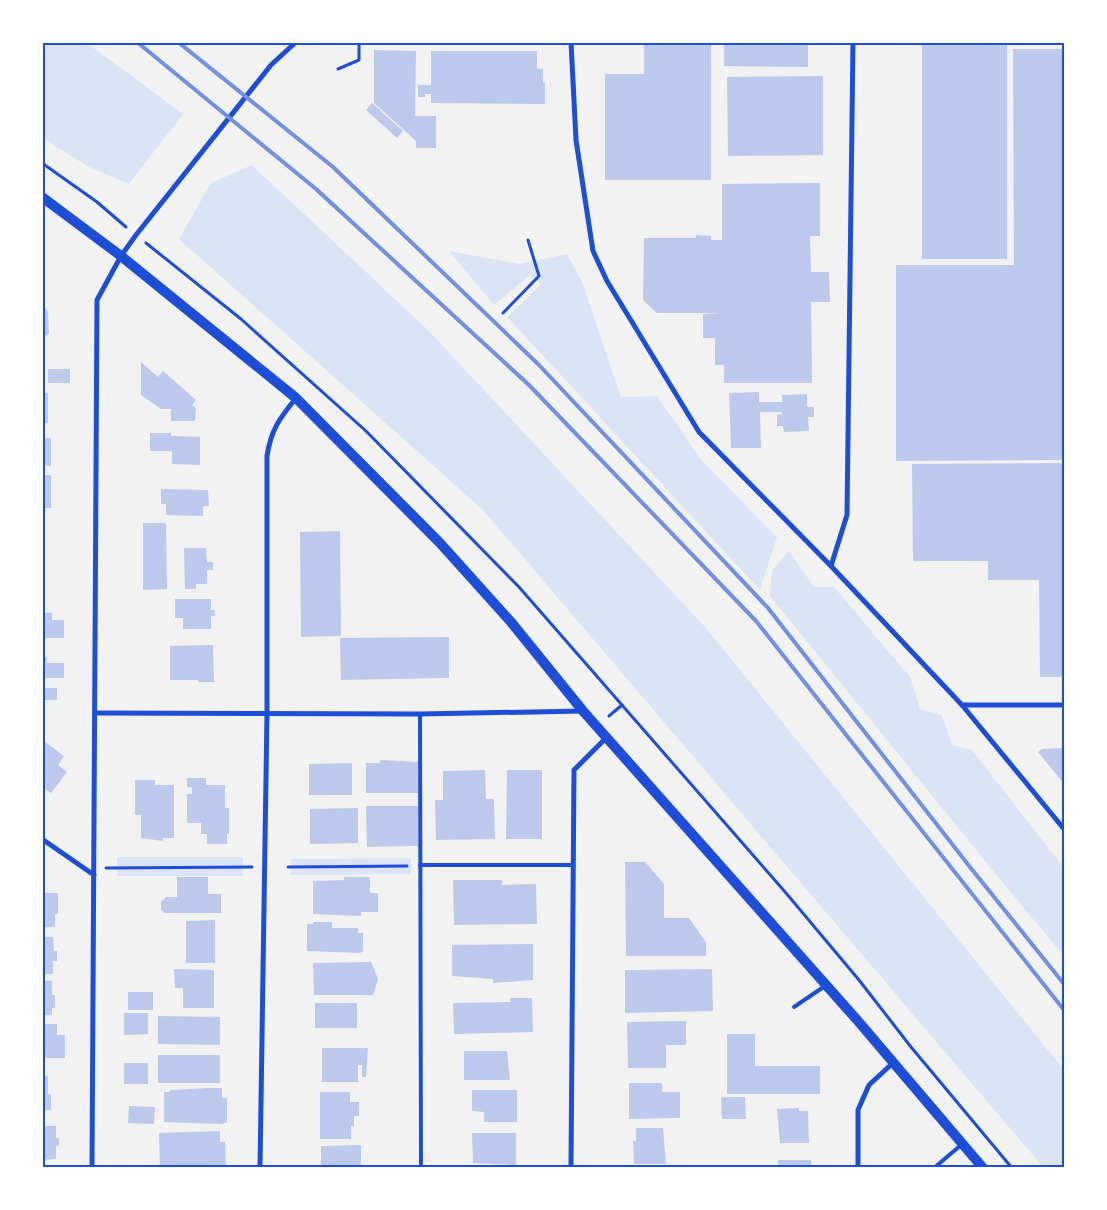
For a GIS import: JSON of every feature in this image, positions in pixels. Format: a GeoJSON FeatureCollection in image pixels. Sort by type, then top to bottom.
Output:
{"type":"FeatureCollection","features":[{"type":"Feature","properties":{"kind":"main road"},"geometry":{"type":"LineString","coordinates":[[42,197],[121,256],[296,398],[440,543],[510,622],[584,711],[894,1062],[983,1168]]}},
{"type":"Feature","properties":{"kind":"street"},"geometry":{"type":"LineString","coordinates":[[92,1168],[97,300],[121,256],[271,65],[296,42]]}},
{"type":"Feature","properties":{"kind":"street"},"geometry":{"type":"LineString","coordinates":[[571,42],[576,140],[593,251],[607,281],[699,432],[831,566],[962,705],[1064,829]]}},
{"type":"Feature","properties":{"kind":"street"},"geometry":{"type":"LineString","coordinates":[[831,566],[847,515],[853,42]]}},
{"type":"Feature","properties":{"kind":"street"},"geometry":{"type":"LineString","coordinates":[[260,1168],[267,713],[267,456],[270,436],[279,420],[296,398]]}},
{"type":"Feature","properties":{"kind":"street"},"geometry":{"type":"LineString","coordinates":[[962,705],[1064,706]]}},
{"type":"Feature","properties":{"kind":"street"},"geometry":{"type":"LineString","coordinates":[[96,713],[420,714],[584,711]]}},
{"type":"Feature","properties":{"kind":"street"},"geometry":{"type":"LineString","coordinates":[[570,1168],[574,770],[607,737]]}},
{"type":"Feature","properties":{"kind":"street"},"geometry":{"type":"LineString","coordinates":[[42,839],[94,875]]}},
{"type":"Feature","properties":{"kind":"street"},"geometry":{"type":"LineString","coordinates":[[858,1168],[858,1110],[870,1085],[894,1062]]}},
{"type":"Feature","properties":{"kind":"lane"},"geometry":{"type":"LineString","coordinates":[[420,714],[421,1168]]}},
{"type":"Feature","properties":{"kind":"lane"},"geometry":{"type":"LineString","coordinates":[[420,866],[572,866]]}},
{"type":"Feature","properties":{"kind":"lane"},"geometry":{"type":"LineString","coordinates":[[794,1007],[826,985]]}},
{"type":"Feature","properties":{"kind":"lane"},"geometry":{"type":"LineString","coordinates":[[934,1168],[963,1143]]}},
{"type":"Feature","properties":{"kind":"path"},"geometry":{"type":"LineString","coordinates":[[338,69],[359,60],[359,42]]}},
{"type":"Feature","properties":{"kind":"path"},"geometry":{"type":"LineString","coordinates":[[503,313],[539,276],[528,240]]}},
{"type":"Feature","properties":{"kind":"path"},"geometry":{"type":"LineString","coordinates":[[288,867],[420,866]]}},
{"type":"Feature","properties":{"kind":"path"},"geometry":{"type":"LineString","coordinates":[[113,868],[245,867]]}},
{"type":"Feature","properties":{"kind":"shaded area"},"geometry":{"type":"Polygon","coordinates":[[[42,43],[87,43],[183,114],[129,184],[87,166],[43,138],[42,43]]]}},
{"type":"Feature","properties":{"kind":"shaded area"},"geometry":{"type":"Polygon","coordinates":[[[252,165],[429,331],[706,628],[1064,1070],[1064,1167],[1043,1167],[483,510],[179,239],[211,183],[252,165]]]}},
{"type":"Feature","properties":{"kind":"shaded area"},"geometry":{"type":"Polygon","coordinates":[[[449,251],[519,264],[567,254],[583,284],[621,397],[657,396],[702,461],[777,537],[760,590],[507,317],[541,284],[530,275],[494,305],[449,251]]]}},
{"type":"Feature","properties":{"kind":"shaded area"},"geometry":{"type":"Polygon","coordinates":[[[789,551],[814,587],[834,587],[910,677],[920,709],[942,715],[952,745],[972,750],[1064,868],[1064,956],[770,596],[772,571],[789,551]]]}},
{"type":"Feature","properties":{"kind":"shaded area"},"geometry":{"type":"Polygon","coordinates":[[[117,857],[243,857],[243,876],[117,876],[117,857]]]}},
{"type":"Feature","properties":{"kind":"shaded area"},"geometry":{"type":"Polygon","coordinates":[[[411,858],[411,874],[291,875],[291,859],[411,858]]]}},
{"type":"Feature","properties":{"kind":"building"},"geometry":{"type":"Polygon","coordinates":[[[671,42],[711,42],[711,180],[605,180],[605,74],[644,74],[644,45],[671,45],[671,42]]]}},
{"type":"Feature","properties":{"kind":"building"},"geometry":{"type":"Polygon","coordinates":[[[724,42],[808,42],[808,67],[724,66],[724,42]]]}},
{"type":"Feature","properties":{"kind":"building"},"geometry":{"type":"Polygon","coordinates":[[[922,42],[1007,42],[1007,259],[922,259],[922,42]]]}},
{"type":"Feature","properties":{"kind":"building"},"geometry":{"type":"Polygon","coordinates":[[[1013,49],[1064,49],[1064,460],[896,461],[896,265],[1014,265],[1013,49]]]}},
{"type":"Feature","properties":{"kind":"building"},"geometry":{"type":"Polygon","coordinates":[[[374,50],[416,51],[415,116],[436,116],[436,148],[416,148],[416,141],[374,103],[374,50]]]}},
{"type":"Feature","properties":{"kind":"building"},"geometry":{"type":"Polygon","coordinates":[[[431,51],[537,51],[537,69],[543,69],[545,104],[431,103],[431,94],[425,94],[425,97],[418,97],[418,85],[431,85],[431,51]]]}},
{"type":"Feature","properties":{"kind":"building"},"geometry":{"type":"Polygon","coordinates":[[[823,76],[823,155],[728,156],[727,77],[823,76]]]}},
{"type":"Feature","properties":{"kind":"building"},"geometry":{"type":"Polygon","coordinates":[[[372,103],[403,131],[397,138],[366,110],[372,103]]]}},
{"type":"Feature","properties":{"kind":"building"},"geometry":{"type":"Polygon","coordinates":[[[820,183],[820,236],[810,236],[811,272],[829,272],[830,302],[811,302],[812,383],[724,383],[724,365],[715,365],[715,338],[703,338],[703,314],[722,313],[657,313],[643,300],[644,238],[696,238],[696,235],[711,236],[711,240],[722,240],[722,184],[820,183]]]}},
{"type":"Feature","properties":{"kind":"building"},"geometry":{"type":"Polygon","coordinates":[[[42,308],[46,308],[48,312],[49,334],[46,336],[42,336],[42,308]]]}},
{"type":"Feature","properties":{"kind":"building"},"geometry":{"type":"Polygon","coordinates":[[[141,362],[158,377],[163,371],[196,400],[192,405],[196,408],[195,421],[171,421],[171,409],[161,409],[141,395],[141,362]]]}},
{"type":"Feature","properties":{"kind":"building"},"geometry":{"type":"Polygon","coordinates":[[[48,369],[70,369],[70,383],[48,383],[48,369]]]}},
{"type":"Feature","properties":{"kind":"building"},"geometry":{"type":"Polygon","coordinates":[[[759,392],[759,402],[782,402],[782,395],[807,394],[807,407],[814,407],[814,417],[808,417],[809,431],[784,432],[783,426],[777,426],[777,415],[782,414],[782,412],[760,412],[761,448],[731,448],[729,393],[759,392]]]}},
{"type":"Feature","properties":{"kind":"building"},"geometry":{"type":"Polygon","coordinates":[[[42,393],[48,393],[48,423],[42,423],[42,393]]]}},
{"type":"Feature","properties":{"kind":"building"},"geometry":{"type":"Polygon","coordinates":[[[150,433],[171,433],[171,436],[200,437],[200,465],[172,464],[172,451],[150,451],[150,433]]]}},
{"type":"Feature","properties":{"kind":"building"},"geometry":{"type":"Polygon","coordinates":[[[42,438],[51,438],[51,466],[42,465],[42,438]]]}},
{"type":"Feature","properties":{"kind":"building"},"geometry":{"type":"Polygon","coordinates":[[[1064,463],[1064,677],[1040,677],[1039,580],[988,580],[988,561],[913,561],[912,464],[1064,463]]]}},
{"type":"Feature","properties":{"kind":"building"},"geometry":{"type":"Polygon","coordinates":[[[42,475],[51,475],[51,508],[45,508],[46,511],[42,511],[42,475]]]}},
{"type":"Feature","properties":{"kind":"building"},"geometry":{"type":"Polygon","coordinates":[[[161,489],[208,490],[209,506],[203,506],[203,516],[166,515],[166,504],[161,504],[161,489]]]}},
{"type":"Feature","properties":{"kind":"building"},"geometry":{"type":"Polygon","coordinates":[[[143,523],[166,523],[167,589],[143,590],[143,523]]]}},
{"type":"Feature","properties":{"kind":"building"},"geometry":{"type":"Polygon","coordinates":[[[340,531],[341,636],[301,637],[300,532],[340,531]]]}},
{"type":"Feature","properties":{"kind":"building"},"geometry":{"type":"Polygon","coordinates":[[[184,548],[206,548],[207,562],[213,562],[213,570],[207,570],[207,584],[196,584],[196,589],[185,589],[184,548]]]}},
{"type":"Feature","properties":{"kind":"building"},"geometry":{"type":"Polygon","coordinates":[[[175,599],[211,599],[211,610],[215,610],[215,616],[211,616],[211,629],[183,629],[183,618],[175,618],[175,599]]]}},
{"type":"Feature","properties":{"kind":"building"},"geometry":{"type":"Polygon","coordinates":[[[42,601],[45,601],[45,613],[52,613],[52,620],[64,620],[64,638],[42,638],[42,601]]]}},
{"type":"Feature","properties":{"kind":"building"},"geometry":{"type":"Polygon","coordinates":[[[449,637],[449,678],[341,680],[340,638],[449,637]]]}},
{"type":"Feature","properties":{"kind":"building"},"geometry":{"type":"Polygon","coordinates":[[[213,645],[214,682],[170,680],[170,646],[213,645]]]}},
{"type":"Feature","properties":{"kind":"building"},"geometry":{"type":"Polygon","coordinates":[[[42,647],[44,657],[47,657],[47,663],[64,663],[64,678],[42,678],[42,647]]]}},
{"type":"Feature","properties":{"kind":"building"},"geometry":{"type":"Polygon","coordinates":[[[42,688],[57,688],[57,700],[42,700],[42,688]]]}},
{"type":"Feature","properties":{"kind":"building"},"geometry":{"type":"Polygon","coordinates":[[[45,742],[64,756],[58,765],[67,772],[51,793],[42,787],[42,743],[45,742]]]}},
{"type":"Feature","properties":{"kind":"building"},"geometry":{"type":"Polygon","coordinates":[[[1064,748],[1064,784],[1038,752],[1042,749],[1064,748]]]}},
{"type":"Feature","properties":{"kind":"building"},"geometry":{"type":"Polygon","coordinates":[[[380,760],[418,762],[418,793],[366,793],[366,763],[380,763],[380,760]]]}},
{"type":"Feature","properties":{"kind":"building"},"geometry":{"type":"Polygon","coordinates":[[[352,763],[352,795],[309,795],[309,764],[352,763]]]}},
{"type":"Feature","properties":{"kind":"building"},"geometry":{"type":"Polygon","coordinates":[[[485,770],[486,799],[494,799],[495,839],[436,840],[435,800],[443,800],[443,771],[485,770]]]}},
{"type":"Feature","properties":{"kind":"building"},"geometry":{"type":"Polygon","coordinates":[[[507,770],[542,770],[542,839],[506,839],[507,770]]]}},
{"type":"Feature","properties":{"kind":"building"},"geometry":{"type":"Polygon","coordinates":[[[187,778],[206,778],[206,785],[225,785],[225,808],[229,808],[227,844],[207,844],[207,834],[201,834],[201,823],[187,823],[187,794],[192,794],[192,787],[187,787],[187,778]]]}},
{"type":"Feature","properties":{"kind":"building"},"geometry":{"type":"Polygon","coordinates":[[[135,780],[155,780],[155,785],[174,785],[174,838],[163,838],[163,841],[141,838],[141,815],[135,815],[135,780]]]}},
{"type":"Feature","properties":{"kind":"building"},"geometry":{"type":"Polygon","coordinates":[[[366,806],[418,806],[418,846],[367,847],[366,806]]]}},
{"type":"Feature","properties":{"kind":"building"},"geometry":{"type":"Polygon","coordinates":[[[358,808],[358,843],[310,844],[310,809],[358,808]]]}},
{"type":"Feature","properties":{"kind":"building"},"geometry":{"type":"Polygon","coordinates":[[[625,862],[645,862],[664,884],[664,918],[689,918],[706,942],[706,956],[626,956],[625,862]]]}},
{"type":"Feature","properties":{"kind":"building"},"geometry":{"type":"Polygon","coordinates":[[[177,877],[208,877],[208,894],[221,894],[221,913],[165,913],[161,910],[161,902],[166,897],[177,897],[177,877]]]}},
{"type":"Feature","properties":{"kind":"building"},"geometry":{"type":"Polygon","coordinates":[[[344,877],[370,877],[370,893],[378,893],[378,912],[361,912],[361,916],[313,914],[313,881],[344,880],[344,877]]]}},
{"type":"Feature","properties":{"kind":"building"},"geometry":{"type":"Polygon","coordinates":[[[453,880],[502,880],[502,885],[536,884],[537,924],[454,925],[453,880]]]}},
{"type":"Feature","properties":{"kind":"building"},"geometry":{"type":"Polygon","coordinates":[[[42,893],[58,893],[58,914],[55,914],[55,927],[45,927],[45,930],[42,930],[42,893]]]}},
{"type":"Feature","properties":{"kind":"building"},"geometry":{"type":"Polygon","coordinates":[[[215,920],[215,963],[186,963],[186,921],[215,920]]]}},
{"type":"Feature","properties":{"kind":"building"},"geometry":{"type":"Polygon","coordinates":[[[313,922],[332,922],[332,928],[358,928],[358,933],[363,933],[363,951],[360,953],[307,951],[307,924],[313,924],[313,922]]]}},
{"type":"Feature","properties":{"kind":"building"},"geometry":{"type":"Polygon","coordinates":[[[42,937],[53,937],[54,951],[57,951],[57,961],[53,961],[53,974],[42,974],[42,937]]]}},
{"type":"Feature","properties":{"kind":"building"},"geometry":{"type":"Polygon","coordinates":[[[533,944],[533,980],[493,983],[493,979],[452,976],[452,945],[533,944]]]}},
{"type":"Feature","properties":{"kind":"building"},"geometry":{"type":"Polygon","coordinates":[[[371,962],[378,979],[373,995],[314,995],[313,963],[371,962]]]}},
{"type":"Feature","properties":{"kind":"building"},"geometry":{"type":"Polygon","coordinates":[[[174,969],[214,970],[214,1008],[183,1008],[183,988],[175,988],[174,969]]]}},
{"type":"Feature","properties":{"kind":"building"},"geometry":{"type":"Polygon","coordinates":[[[712,969],[713,1011],[625,1013],[625,970],[712,969]]]}},
{"type":"Feature","properties":{"kind":"building"},"geometry":{"type":"Polygon","coordinates":[[[42,981],[52,981],[52,995],[55,995],[55,1008],[52,1008],[52,1015],[42,1015],[42,981]]]}},
{"type":"Feature","properties":{"kind":"building"},"geometry":{"type":"Polygon","coordinates":[[[128,992],[153,992],[153,1010],[128,1010],[128,992]]]}},
{"type":"Feature","properties":{"kind":"building"},"geometry":{"type":"Polygon","coordinates":[[[510,998],[532,998],[533,1032],[454,1034],[453,1003],[510,1002],[510,998]]]}},
{"type":"Feature","properties":{"kind":"building"},"geometry":{"type":"Polygon","coordinates":[[[315,1003],[357,1003],[357,1028],[315,1028],[315,1003]]]}},
{"type":"Feature","properties":{"kind":"building"},"geometry":{"type":"Polygon","coordinates":[[[124,1013],[148,1013],[148,1034],[124,1035],[124,1013]]]}},
{"type":"Feature","properties":{"kind":"building"},"geometry":{"type":"Polygon","coordinates":[[[158,1016],[220,1017],[220,1045],[158,1044],[158,1016]]]}},
{"type":"Feature","properties":{"kind":"building"},"geometry":{"type":"Polygon","coordinates":[[[686,1021],[686,1045],[666,1045],[666,1068],[628,1068],[627,1022],[686,1021]]]}},
{"type":"Feature","properties":{"kind":"building"},"geometry":{"type":"Polygon","coordinates":[[[42,1024],[57,1024],[57,1035],[65,1035],[65,1058],[42,1058],[42,1024]]]}},
{"type":"Feature","properties":{"kind":"building"},"geometry":{"type":"Polygon","coordinates":[[[727,1034],[755,1034],[755,1066],[820,1066],[820,1094],[727,1094],[727,1034]]]}},
{"type":"Feature","properties":{"kind":"building"},"geometry":{"type":"Polygon","coordinates":[[[322,1048],[368,1048],[366,1077],[362,1077],[362,1065],[358,1065],[358,1082],[322,1082],[322,1048]]]}},
{"type":"Feature","properties":{"kind":"building"},"geometry":{"type":"Polygon","coordinates":[[[464,1051],[507,1051],[510,1080],[464,1080],[464,1051]]]}},
{"type":"Feature","properties":{"kind":"building"},"geometry":{"type":"Polygon","coordinates":[[[158,1055],[220,1055],[220,1083],[158,1083],[158,1055]]]}},
{"type":"Feature","properties":{"kind":"building"},"geometry":{"type":"Polygon","coordinates":[[[124,1063],[148,1063],[148,1084],[124,1084],[124,1063]]]}},
{"type":"Feature","properties":{"kind":"building"},"geometry":{"type":"Polygon","coordinates":[[[42,1076],[48,1076],[48,1094],[51,1094],[51,1110],[42,1110],[42,1076]]]}},
{"type":"Feature","properties":{"kind":"building"},"geometry":{"type":"Polygon","coordinates":[[[629,1083],[662,1083],[662,1092],[680,1092],[680,1118],[629,1119],[629,1083]]]}},
{"type":"Feature","properties":{"kind":"building"},"geometry":{"type":"Polygon","coordinates":[[[222,1088],[222,1098],[227,1098],[227,1122],[222,1124],[164,1122],[164,1092],[222,1088]]]}},
{"type":"Feature","properties":{"kind":"building"},"geometry":{"type":"Polygon","coordinates":[[[472,1090],[517,1090],[517,1122],[484,1122],[484,1112],[472,1111],[472,1090]]]}},
{"type":"Feature","properties":{"kind":"building"},"geometry":{"type":"Polygon","coordinates":[[[320,1092],[350,1092],[350,1102],[359,1102],[359,1116],[354,1116],[354,1126],[351,1126],[351,1139],[320,1139],[320,1092]]]}},
{"type":"Feature","properties":{"kind":"building"},"geometry":{"type":"Polygon","coordinates":[[[721,1097],[745,1097],[746,1119],[722,1119],[721,1097]]]}},
{"type":"Feature","properties":{"kind":"building"},"geometry":{"type":"Polygon","coordinates":[[[129,1106],[155,1107],[154,1124],[128,1123],[129,1106]]]}},
{"type":"Feature","properties":{"kind":"building"},"geometry":{"type":"Polygon","coordinates":[[[799,1108],[799,1111],[808,1111],[809,1143],[780,1143],[777,1109],[799,1108]]]}},
{"type":"Feature","properties":{"kind":"building"},"geometry":{"type":"Polygon","coordinates":[[[42,1126],[56,1126],[56,1138],[59,1138],[59,1146],[56,1146],[56,1159],[42,1160],[42,1126]]]}},
{"type":"Feature","properties":{"kind":"building"},"geometry":{"type":"Polygon","coordinates":[[[636,1128],[663,1128],[666,1164],[634,1164],[633,1141],[636,1141],[636,1128]]]}},
{"type":"Feature","properties":{"kind":"building"},"geometry":{"type":"Polygon","coordinates":[[[220,1131],[220,1142],[225,1142],[226,1167],[160,1168],[159,1133],[220,1131]]]}},
{"type":"Feature","properties":{"kind":"building"},"geometry":{"type":"Polygon","coordinates":[[[472,1133],[516,1133],[516,1165],[473,1163],[472,1133]]]}},
{"type":"Feature","properties":{"kind":"building"},"geometry":{"type":"Polygon","coordinates":[[[361,1145],[361,1168],[321,1168],[321,1146],[361,1145]]]}},
{"type":"Feature","properties":{"kind":"building"},"geometry":{"type":"Polygon","coordinates":[[[778,1160],[811,1160],[811,1168],[779,1168],[778,1160]]]}},
{"type":"Feature","properties":{"kind":"railway"},"geometry":{"type":"LineString","coordinates":[[137,42],[316,189],[529,385],[756,621],[1064,1010]]}},
{"type":"Feature","properties":{"kind":"railway"},"geometry":{"type":"LineString","coordinates":[[178,42],[333,167],[538,364],[768,608],[1064,984]]}}]}
